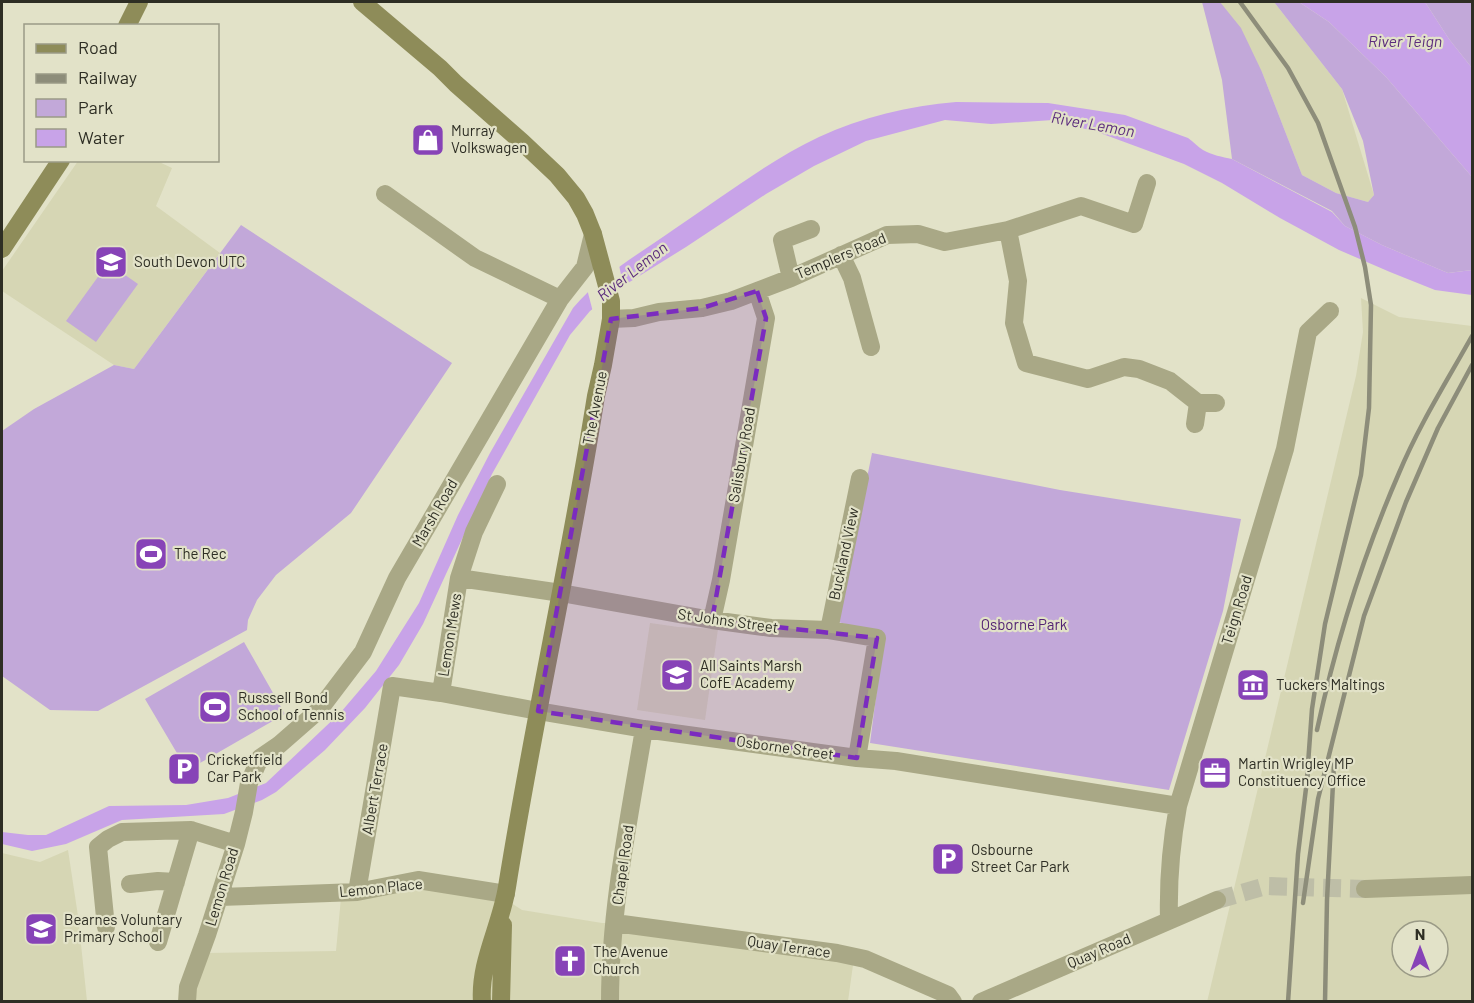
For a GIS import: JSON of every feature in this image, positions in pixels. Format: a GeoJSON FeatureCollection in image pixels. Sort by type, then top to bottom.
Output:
{"type":"FeatureCollection","features":[{"type":"Feature","properties":{"kind":"main road"},"geometry":{"type":"LineString","coordinates":[[128,24],[139,2]]}},
{"type":"Feature","properties":{"kind":"main road"},"geometry":{"type":"LineString","coordinates":[[362,2],[440,68],[556,175],[576,198],[593,234],[611,310]]}},
{"type":"Feature","properties":{"kind":"main road"},"geometry":{"type":"LineString","coordinates":[[2,249],[60,162]]}},
{"type":"Feature","properties":{"kind":"main road","name":"The Avenue"},"geometry":{"type":"LineString","coordinates":[[482,1002],[484,968],[505,901],[611,310]]}},
{"type":"Feature","properties":{"kind":"main road","name":"The Avenue"},"geometry":{"type":"LineString","coordinates":[[501,1002],[505,901]]}},
{"type":"Feature","properties":{"kind":"street","name":"Templers Road"},"geometry":{"type":"LineString","coordinates":[[611,310],[634,318],[659,312],[702,308],[731,301],[791,278],[887,235],[918,234],[945,242],[1008,230],[1081,206],[1134,224],[1148,183]]}},
{"type":"Feature","properties":{"kind":"street"},"geometry":{"type":"LineString","coordinates":[[385,194],[475,258],[560,299]]}},
{"type":"Feature","properties":{"kind":"street"},"geometry":{"type":"LineString","coordinates":[[791,278],[782,240],[811,229]]}},
{"type":"Feature","properties":{"kind":"street"},"geometry":{"type":"LineString","coordinates":[[1008,230],[1018,281],[1014,323],[1019,369],[1088,379],[1124,367],[1139,369],[1170,381],[1207,403],[1195,424]]}},
{"type":"Feature","properties":{"kind":"street","name":"Marsh Road"},"geometry":{"type":"LineString","coordinates":[[251,778],[260,758],[279,745],[319,710],[363,652],[397,578],[560,299],[585,267],[593,234]]}},
{"type":"Feature","properties":{"kind":"street"},"geometry":{"type":"LineString","coordinates":[[841,255],[852,278],[871,346]]}},
{"type":"Feature","properties":{"kind":"street","name":"Salisbury Road"},"geometry":{"type":"LineString","coordinates":[[712,620],[721,580],[766,318],[757,291]]}},
{"type":"Feature","properties":{"kind":"street","name":"Teign Road"},"geometry":{"type":"LineString","coordinates":[[1169,919],[1168,883],[1171,841],[1178,806],[1285,449],[1308,332],[1330,310]]}},
{"type":"Feature","properties":{"kind":"street","name":"Buckland View"},"geometry":{"type":"LineString","coordinates":[[829,630],[860,478]]}},
{"type":"Feature","properties":{"kind":"street","name":"Lemon Mews"},"geometry":{"type":"LineString","coordinates":[[441,693],[459,578],[474,532],[497,484]]}},
{"type":"Feature","properties":{"kind":"street","name":"St Johns Street"},"geometry":{"type":"LineString","coordinates":[[459,578],[561,593],[712,620],[771,628],[829,630],[877,638],[857,758]]}},
{"type":"Feature","properties":{"kind":"street","name":"Osborne Street"},"geometry":{"type":"LineString","coordinates":[[392,686],[644,729],[857,758],[896,760],[1178,806]]}},
{"type":"Feature","properties":{"kind":"street","name":"Albert Terrace"},"geometry":{"type":"LineString","coordinates":[[357,892],[392,686]]}},
{"type":"Feature","properties":{"kind":"street","name":"Chapel Road"},"geometry":{"type":"LineString","coordinates":[[610,1002],[620,874],[644,729]]}},
{"type":"Feature","properties":{"kind":"street","name":"Lemon Road"},"geometry":{"type":"LineString","coordinates":[[187,1002],[188,987],[236,844],[251,778]]}},
{"type":"Feature","properties":{"kind":"street"},"geometry":{"type":"LineString","coordinates":[[158,942],[191,830]]}},
{"type":"Feature","properties":{"kind":"street"},"geometry":{"type":"LineString","coordinates":[[106,927],[98,847],[108,839],[122,832],[191,830],[236,844]]}},
{"type":"Feature","properties":{"kind":"street","name":"Lemon Place"},"geometry":{"type":"LineString","coordinates":[[220,897],[357,892],[418,880],[505,901]]}},
{"type":"Feature","properties":{"kind":"street"},"geometry":{"type":"LineString","coordinates":[[130,884],[176,882]]}},
{"type":"Feature","properties":{"kind":"street"},"geometry":{"type":"LineString","coordinates":[[1365,889],[1473,885]]}},
{"type":"Feature","properties":{"kind":"street","name":"Quay Road"},"geometry":{"type":"LineString","coordinates":[[981,1002],[1217,900]]}},
{"type":"Feature","properties":{"kind":"street","name":"Quay Terrace"},"geometry":{"type":"LineString","coordinates":[[615,923],[837,953],[865,959],[948,995],[953,1002]]}},
{"type":"Feature","properties":{"kind":"highlighted area"},"geometry":{"type":"Polygon","coordinates":[[[757,291],[766,318],[712,620],[877,638],[857,758],[538,711],[611,319],[702,308],[757,291]]]}},
{"type":"Feature","properties":{"kind":"shaded area"},"geometry":{"type":"Polygon","coordinates":[[[1220,2],[1274,2],[1342,89],[1374,195],[1368,202],[1336,193],[1302,175],[1262,72],[1220,2]]]}},
{"type":"Feature","properties":{"kind":"shaded area","name":"South Devon UTC"},"geometry":{"type":"Polygon","coordinates":[[[77,162],[159,162],[172,168],[156,206],[220,253],[134,369],[114,365],[2,291],[2,271],[77,162]]]}},
{"type":"Feature","properties":{"kind":"shaded area"},"geometry":{"type":"Polygon","coordinates":[[[1361,298],[1399,317],[1472,326],[1472,1001],[1207,1002],[1356,376],[1363,332],[1361,298]]]}},
{"type":"Feature","properties":{"kind":"shaded area","name":"All Saints Marsh CofE Academy"},"geometry":{"type":"Polygon","coordinates":[[[650,623],[718,629],[705,720],[637,710],[650,623]]]}},
{"type":"Feature","properties":{"kind":"shaded area","name":"Bearnes Voluntary Primary School"},"geometry":{"type":"Polygon","coordinates":[[[68,850],[87,1001],[2,1001],[2,853],[40,862],[68,850]]]}},
{"type":"Feature","properties":{"kind":"shaded area"},"geometry":{"type":"Polygon","coordinates":[[[342,887],[486,887],[522,910],[854,958],[848,1001],[187,1002],[206,953],[336,951],[342,887]]]}},
{"type":"Feature","properties":{"kind":"green space"},"geometry":{"type":"Polygon","coordinates":[[[1202,2],[1220,2],[1241,28],[1262,72],[1302,175],[1336,193],[1368,202],[1374,195],[1363,141],[1342,89],[1274,2],[1299,2],[1329,22],[1386,77],[1472,177],[1472,270],[1448,273],[1382,245],[1345,226],[1332,211],[1232,159],[1222,80],[1202,2]]]}},
{"type":"Feature","properties":{"kind":"green space"},"geometry":{"type":"Polygon","coordinates":[[[1425,2],[1472,2],[1472,68],[1449,39],[1425,2]]]}},
{"type":"Feature","properties":{"kind":"green space","name":"The Rec"},"geometry":{"type":"Polygon","coordinates":[[[241,225],[452,363],[351,513],[276,575],[257,600],[248,620],[247,630],[98,711],[50,710],[2,676],[2,431],[34,409],[114,365],[134,369],[241,225]]]}},
{"type":"Feature","properties":{"kind":"green space"},"geometry":{"type":"Polygon","coordinates":[[[108,263],[138,284],[96,342],[66,321],[108,263]]]}},
{"type":"Feature","properties":{"kind":"green space","name":"Osborne Park"},"geometry":{"type":"Polygon","coordinates":[[[872,453],[1060,490],[1241,519],[1223,611],[1169,790],[870,743],[884,634],[838,622],[872,453]]]}},
{"type":"Feature","properties":{"kind":"green space","name":"Russsell Bond School of Tennis"},"geometry":{"type":"Polygon","coordinates":[[[244,642],[285,714],[200,763],[184,765],[145,699],[244,642]]]}},
{"type":"Feature","properties":{"kind":"water","name":"River Teign"},"geometry":{"type":"Polygon","coordinates":[[[1299,2],[1425,2],[1449,39],[1472,68],[1472,177],[1386,77],[1329,22],[1299,2]]]}},
{"type":"Feature","properties":{"kind":"water","name":"River Lemon"},"geometry":{"type":"Polygon","coordinates":[[[956,102],[1048,103],[1125,115],[1188,138],[1203,150],[1213,155],[1232,159],[1332,212],[1345,226],[1382,245],[1448,273],[1472,270],[1472,295],[1435,290],[1390,272],[1339,250],[1222,183],[1184,164],[1100,133],[1053,120],[991,124],[945,120],[866,141],[814,166],[766,194],[628,283],[590,311],[570,335],[492,474],[423,624],[399,665],[365,708],[325,750],[276,792],[262,800],[224,814],[122,820],[66,844],[32,851],[2,844],[2,832],[46,835],[109,806],[186,805],[228,798],[266,783],[341,712],[376,671],[419,603],[458,515],[490,453],[573,308],[584,296],[634,257],[745,180],[819,137],[869,118],[921,106],[956,102]]]}},
{"type":"Feature","properties":{"kind":"pier"},"geometry":{"type":"Polygon","coordinates":[[[619,265],[624,289],[593,312],[587,289],[619,265]]]}},
{"type":"Feature","properties":{"kind":"tunnel"},"geometry":{"type":"LineString","coordinates":[[1217,900],[1266,886],[1365,889]]}},
{"type":"Feature","properties":{"kind":"railway"},"geometry":{"type":"LineString","coordinates":[[1240,2],[1288,68],[1318,123],[1355,227],[1371,305],[1369,408],[1361,475],[1325,624],[1312,709],[1307,778]]}},
{"type":"Feature","properties":{"kind":"railway"},"geometry":{"type":"LineString","coordinates":[[1317,730],[1352,600],[1386,504],[1415,438],[1472,336]]}},
{"type":"Feature","properties":{"kind":"railway"},"geometry":{"type":"LineString","coordinates":[[1303,903],[1318,799],[1364,616],[1406,502],[1438,428],[1472,365]]}},
{"type":"Feature","properties":{"kind":"railway"},"geometry":{"type":"LineString","coordinates":[[1325,1002],[1327,900],[1334,764]]}},
{"type":"Feature","properties":{"kind":"railway"},"geometry":{"type":"LineString","coordinates":[[1288,1002],[1298,854],[1308,772]]}},
{"type":"Feature","properties":{"kind":"place","name":"Murray Volkswagen"},"geometry":{"type":"Point","coordinates":[428,140]}},
{"type":"Feature","properties":{"kind":"place","name":"South Devon UTC"},"geometry":{"type":"Point","coordinates":[111,262]}},
{"type":"Feature","properties":{"kind":"place","name":"The Rec"},"geometry":{"type":"Point","coordinates":[151,554]}},
{"type":"Feature","properties":{"kind":"place","name":"All Saints Marsh CofE Academy"},"geometry":{"type":"Point","coordinates":[677,675]}},
{"type":"Feature","properties":{"kind":"place","name":"Tuckers Maltings"},"geometry":{"type":"Point","coordinates":[1253,685]}},
{"type":"Feature","properties":{"kind":"place","name":"Russsell Bond School of Tennis"},"geometry":{"type":"Point","coordinates":[215,707]}},
{"type":"Feature","properties":{"kind":"place","name":"Cricketfield Car Park"},"geometry":{"type":"Point","coordinates":[184,769]}},
{"type":"Feature","properties":{"kind":"place","name":"Martin Wrigley MP Constituency Office"},"geometry":{"type":"Point","coordinates":[1215,773]}},
{"type":"Feature","properties":{"kind":"place","name":"Osbourne Street Car Park"},"geometry":{"type":"Point","coordinates":[948,859]}},
{"type":"Feature","properties":{"kind":"place","name":"Bearnes Voluntary Primary School"},"geometry":{"type":"Point","coordinates":[41,929]}},
{"type":"Feature","properties":{"kind":"place","name":"The Avenue Church"},"geometry":{"type":"Point","coordinates":[570,961]}}]}
